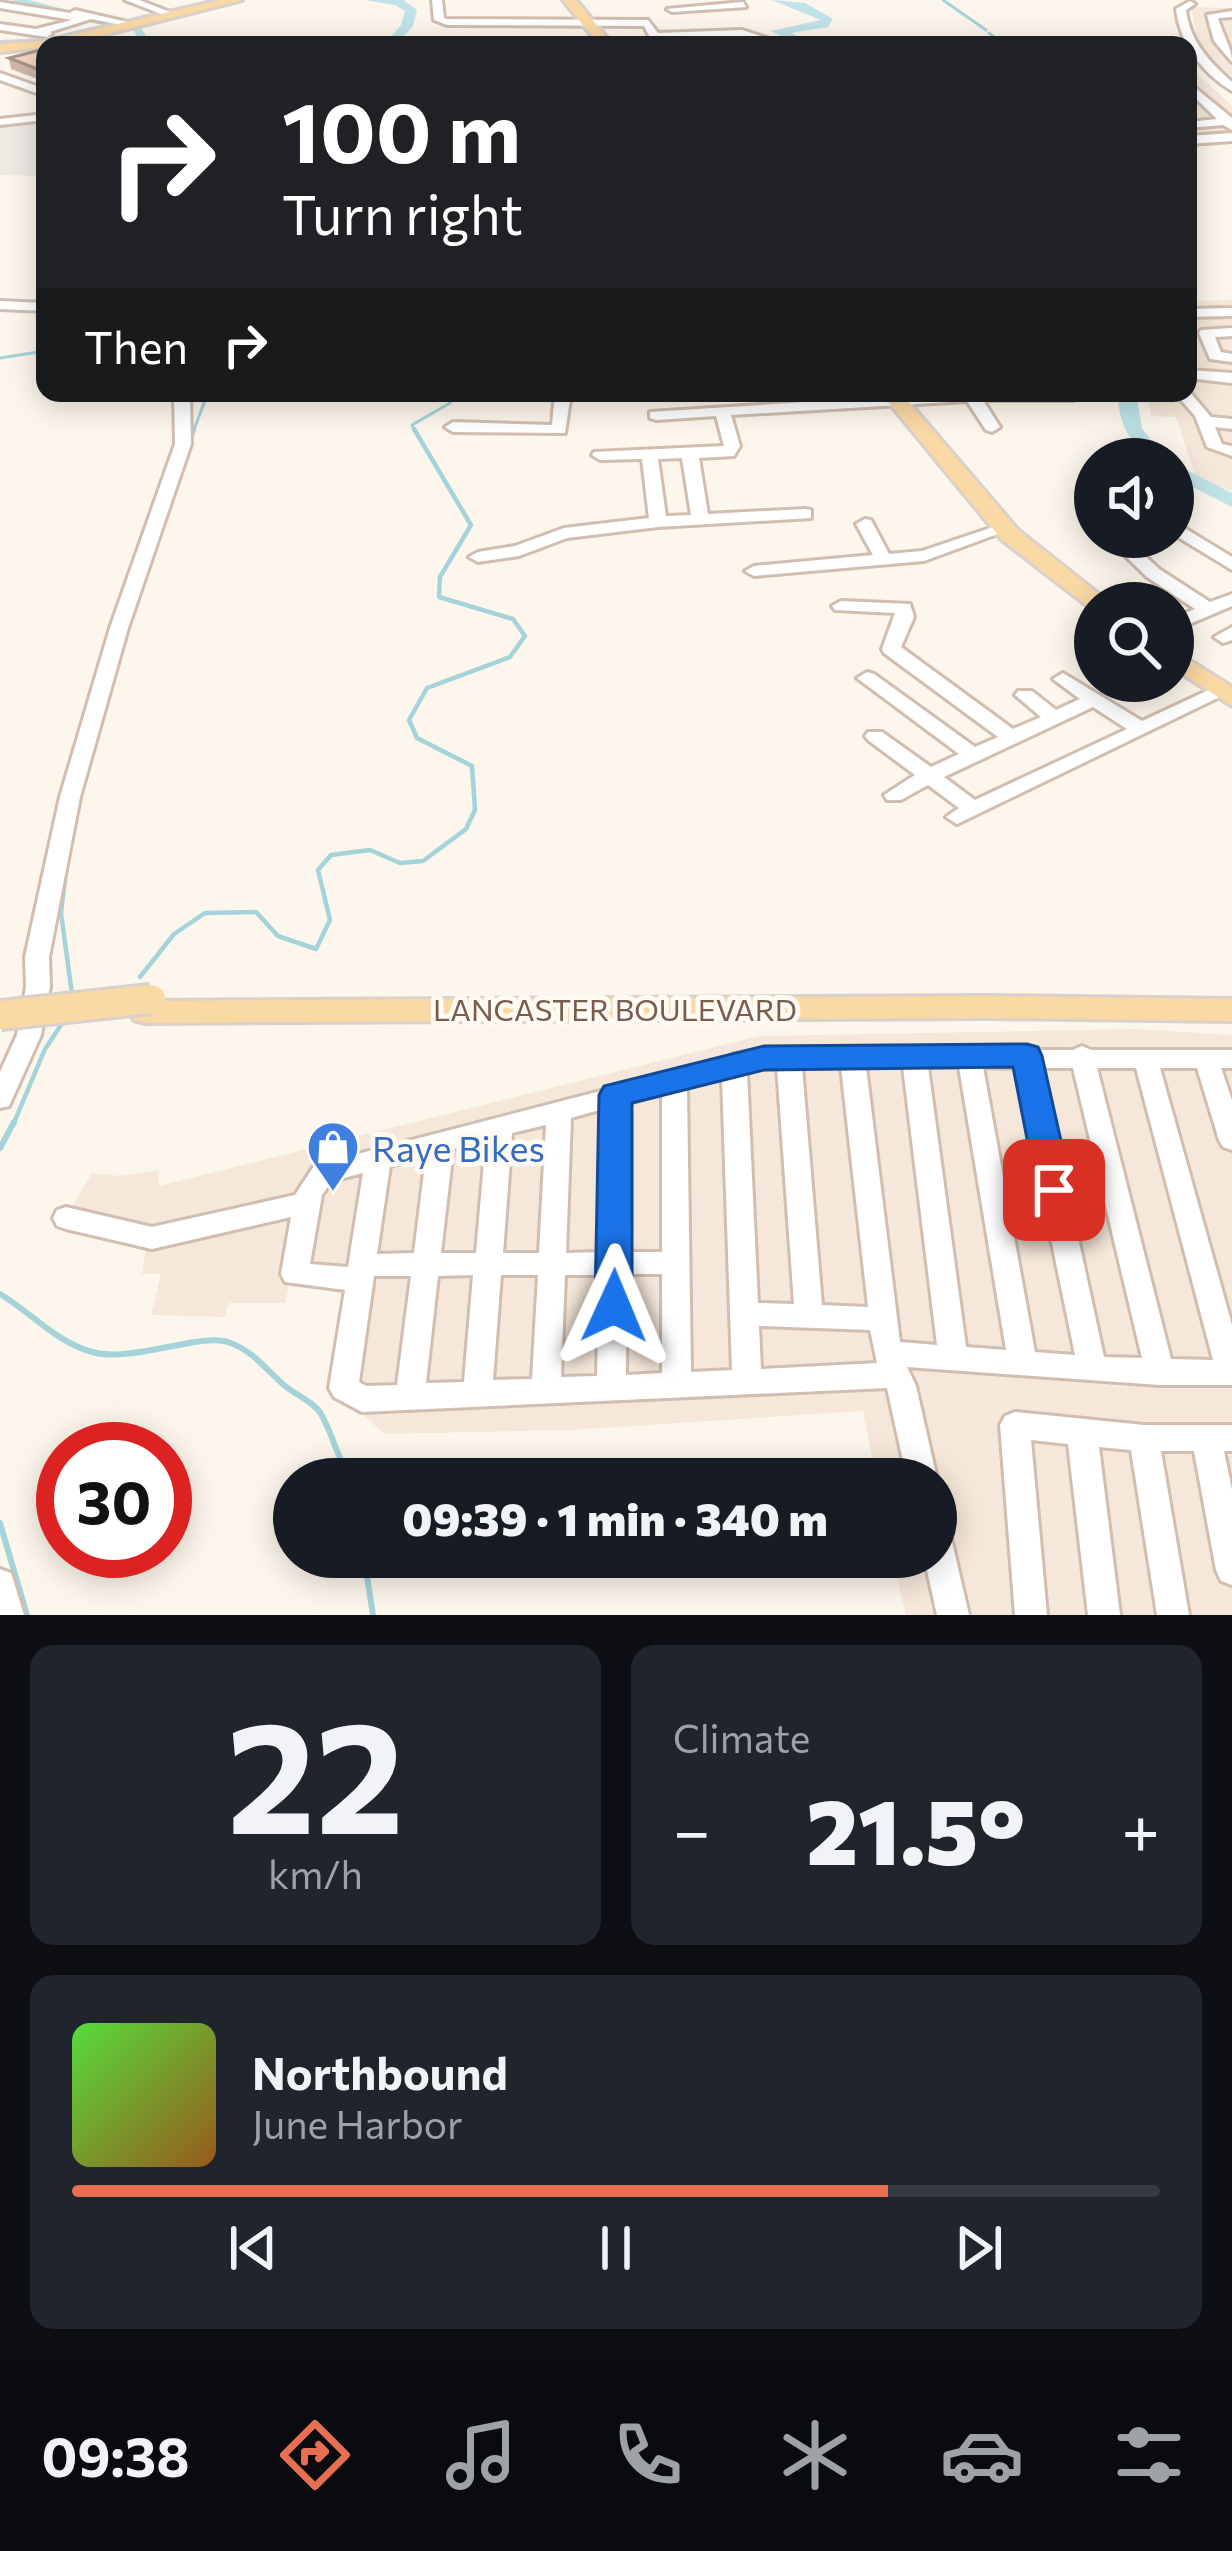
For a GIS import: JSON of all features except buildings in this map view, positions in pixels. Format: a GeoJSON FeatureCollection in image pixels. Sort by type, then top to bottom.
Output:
{"type":"FeatureCollection","features":[{"type":"Feature","properties":{"kind":"main road"},"geometry":{"type":"LineString","coordinates":[[68,36],[236,0]]}},
{"type":"Feature","properties":{"kind":"main road"},"geometry":{"type":"LineString","coordinates":[[569,0],[598,36]]}},
{"type":"Feature","properties":{"kind":"main road"},"geometry":{"type":"LineString","coordinates":[[0,48],[36,43]]}},
{"type":"Feature","properties":{"kind":"main road"},"geometry":{"type":"LineString","coordinates":[[899,402],[1012,536],[1074,584]]}},
{"type":"Feature","properties":{"kind":"main road"},"geometry":{"type":"LineString","coordinates":[[1194,671],[1227,694]]}},
{"type":"Feature","properties":{"kind":"main road","name":"LANCASTER BOULEVARD"},"geometry":{"type":"LineString","coordinates":[[0,1015],[148,1005],[985,990],[1232,995]]}},
{"type":"Feature","properties":{"kind":"main road","name":"LANCASTER BOULEVARD"},"geometry":{"type":"LineString","coordinates":[[0,1028],[148,1005],[1232,1010]]}},
{"type":"Feature","properties":{"kind":"street"},"geometry":{"type":"LineString","coordinates":[[28,0],[58,11],[124,23]]}},
{"type":"Feature","properties":{"kind":"street"},"geometry":{"type":"LineString","coordinates":[[130,0],[163,14]]}},
{"type":"Feature","properties":{"kind":"street"},"geometry":{"type":"LineString","coordinates":[[437,0],[439,20],[475,26],[648,23],[655,36]]}},
{"type":"Feature","properties":{"kind":"street"},"geometry":{"type":"LineString","coordinates":[[1168,3],[1200,2],[1227,10]]}},
{"type":"Feature","properties":{"kind":"street"},"geometry":{"type":"LineString","coordinates":[[1186,36],[1181,9],[1200,2],[1227,10]]}},
{"type":"Feature","properties":{"kind":"street"},"geometry":{"type":"LineString","coordinates":[[1168,3],[1174,7],[1180,36]]}},
{"type":"Feature","properties":{"kind":"street"},"geometry":{"type":"LineString","coordinates":[[671,7],[744,6]]}},
{"type":"Feature","properties":{"kind":"street"},"geometry":{"type":"LineString","coordinates":[[0,10],[65,25]]}},
{"type":"Feature","properties":{"kind":"street"},"geometry":{"type":"LineString","coordinates":[[0,10],[86,19],[65,25],[53,36]]}},
{"type":"Feature","properties":{"kind":"street"},"geometry":{"type":"LineString","coordinates":[[1227,10],[1219,41],[1231,56]]}},
{"type":"Feature","properties":{"kind":"street"},"geometry":{"type":"LineString","coordinates":[[475,26],[482,36]]}},
{"type":"Feature","properties":{"kind":"street"},"geometry":{"type":"LineString","coordinates":[[0,30],[36,37]]}},
{"type":"Feature","properties":{"kind":"street"},"geometry":{"type":"LineString","coordinates":[[706,36],[754,36]]}},
{"type":"Feature","properties":{"kind":"street"},"geometry":{"type":"LineString","coordinates":[[1197,55],[1232,91]]}},
{"type":"Feature","properties":{"kind":"street"},"geometry":{"type":"LineString","coordinates":[[1197,58],[1232,91]]}},
{"type":"Feature","properties":{"kind":"street"},"geometry":{"type":"LineString","coordinates":[[0,76],[36,90]]}},
{"type":"Feature","properties":{"kind":"street"},"geometry":{"type":"LineString","coordinates":[[1197,93],[1230,123]]}},
{"type":"Feature","properties":{"kind":"street"},"geometry":{"type":"LineString","coordinates":[[0,122],[36,118]]}},
{"type":"Feature","properties":{"kind":"street"},"geometry":{"type":"LineString","coordinates":[[1197,125],[1230,123]]}},
{"type":"Feature","properties":{"kind":"street"},"geometry":{"type":"LineString","coordinates":[[1197,139],[1232,136]]}},
{"type":"Feature","properties":{"kind":"street"},"geometry":{"type":"LineString","coordinates":[[0,305],[36,307]]}},
{"type":"Feature","properties":{"kind":"street"},"geometry":{"type":"LineString","coordinates":[[1197,313],[1232,312]]}},
{"type":"Feature","properties":{"kind":"street"},"geometry":{"type":"LineString","coordinates":[[1232,332],[1206,333],[1215,356],[1232,358]]}},
{"type":"Feature","properties":{"kind":"street"},"geometry":{"type":"LineString","coordinates":[[1197,375],[1232,378]]}},
{"type":"Feature","properties":{"kind":"street"},"geometry":{"type":"LineString","coordinates":[[0,1099],[29,1035],[38,987],[37,957],[70,797],[119,628],[183,444],[182,402]]}},
{"type":"Feature","properties":{"kind":"street"},"geometry":{"type":"LineString","coordinates":[[453,428],[559,430],[561,402]]}},
{"type":"Feature","properties":{"kind":"street"},"geometry":{"type":"LineString","coordinates":[[656,415],[833,402]]}},
{"type":"Feature","properties":{"kind":"street"},"geometry":{"type":"LineString","coordinates":[[976,402],[992,427]]}},
{"type":"Feature","properties":{"kind":"street"},"geometry":{"type":"LineString","coordinates":[[1183,402],[1204,421],[1215,447],[1229,451]]}},
{"type":"Feature","properties":{"kind":"street"},"geometry":{"type":"LineString","coordinates":[[600,455],[731,450],[722,411]]}},
{"type":"Feature","properties":{"kind":"street"},"geometry":{"type":"LineString","coordinates":[[1204,421],[1232,424]]}},
{"type":"Feature","properties":{"kind":"street"},"geometry":{"type":"LineString","coordinates":[[649,454],[658,522]]}},
{"type":"Feature","properties":{"kind":"street"},"geometry":{"type":"LineString","coordinates":[[689,454],[700,519]]}},
{"type":"Feature","properties":{"kind":"street"},"geometry":{"type":"LineString","coordinates":[[478,557],[519,550],[564,532],[805,514]]}},
{"type":"Feature","properties":{"kind":"street"},"geometry":{"type":"LineString","coordinates":[[865,524],[884,560]]}},
{"type":"Feature","properties":{"kind":"street"},"geometry":{"type":"LineString","coordinates":[[754,571],[924,556],[1012,536]]}},
{"type":"Feature","properties":{"kind":"street"},"geometry":{"type":"LineString","coordinates":[[1194,540],[1232,565]]}},
{"type":"Feature","properties":{"kind":"street"},"geometry":{"type":"LineString","coordinates":[[1139,558],[1208,609]]}},
{"type":"Feature","properties":{"kind":"street"},"geometry":{"type":"LineString","coordinates":[[1194,615],[1232,599]]}},
{"type":"Feature","properties":{"kind":"street"},"geometry":{"type":"LineString","coordinates":[[841,606],[904,608],[891,649],[1011,737]]}},
{"type":"Feature","properties":{"kind":"street"},"geometry":{"type":"LineString","coordinates":[[867,677],[973,755]]}},
{"type":"Feature","properties":{"kind":"street"},"geometry":{"type":"LineString","coordinates":[[1063,679],[1074,686]]}},
{"type":"Feature","properties":{"kind":"street"},"geometry":{"type":"LineString","coordinates":[[875,736],[929,776],[966,813],[1141,729],[1227,694]]}},
{"type":"Feature","properties":{"kind":"street"},"geometry":{"type":"LineString","coordinates":[[1025,695],[1055,718]]}},
{"type":"Feature","properties":{"kind":"street"},"geometry":{"type":"LineString","coordinates":[[894,795],[1091,702]]}},
{"type":"Feature","properties":{"kind":"street"},"geometry":{"type":"LineString","coordinates":[[1098,702],[1141,729]]}},
{"type":"Feature","properties":{"kind":"street"},"geometry":{"type":"LineString","coordinates":[[1082,1055],[1160,1373]]}},
{"type":"Feature","properties":{"kind":"street"},"geometry":{"type":"LineString","coordinates":[[914,1056],[953,1358]]}},
{"type":"Feature","properties":{"kind":"street"},"geometry":{"type":"LineString","coordinates":[[676,1263],[429,1265],[295,1274],[308,1203],[323,1173],[734,1063],[914,1056],[1219,1059],[1232,1140]]}},
{"type":"Feature","properties":{"kind":"street"},"geometry":{"type":"LineString","coordinates":[[969,1056],[1023,1364]]}},
{"type":"Feature","properties":{"kind":"street"},"geometry":{"type":"LineString","coordinates":[[1027,1056],[1092,1370]]}},
{"type":"Feature","properties":{"kind":"street"},"geometry":{"type":"LineString","coordinates":[[852,1057],[884,1319],[917,1458]]}},
{"type":"Feature","properties":{"kind":"street"},"geometry":{"type":"LineString","coordinates":[[378,1159],[344,1388],[362,1399],[747,1383],[953,1358],[1092,1370],[1231,1372],[1145,1057]]}},
{"type":"Feature","properties":{"kind":"street"},"geometry":{"type":"LineString","coordinates":[[789,1058],[809,1316]]}},
{"type":"Feature","properties":{"kind":"street"},"geometry":{"type":"LineString","coordinates":[[734,1063],[747,1383]]}},
{"type":"Feature","properties":{"kind":"street"},"geometry":{"type":"LineString","coordinates":[[674,1079],[677,1387]]}},
{"type":"Feature","properties":{"kind":"street"},"geometry":{"type":"LineString","coordinates":[[611,1390],[616,1095]]}},
{"type":"Feature","properties":{"kind":"street"},"geometry":{"type":"LineString","coordinates":[[546,1392],[560,1110]]}},
{"type":"Feature","properties":{"kind":"street"},"geometry":{"type":"LineString","coordinates":[[477,1395],[500,1126]]}},
{"type":"Feature","properties":{"kind":"street"},"geometry":{"type":"LineString","coordinates":[[410,1397],[441,1142]]}},
{"type":"Feature","properties":{"kind":"street"},"geometry":{"type":"LineString","coordinates":[[66,1218],[152,1238],[308,1203]]}},
{"type":"Feature","properties":{"kind":"street"},"geometry":{"type":"LineString","coordinates":[[747,1314],[884,1319]]}},
{"type":"Feature","properties":{"kind":"street"},"geometry":{"type":"LineString","coordinates":[[1031,1615],[1016,1425],[1144,1438],[1220,1438],[1232,1570]]}},
{"type":"Feature","properties":{"kind":"street"},"geometry":{"type":"LineString","coordinates":[[1082,1432],[1104,1615]]}},
{"type":"Feature","properties":{"kind":"street"},"geometry":{"type":"LineString","coordinates":[[1144,1438],[1172,1615]]}},
{"type":"Feature","properties":{"kind":"street"},"geometry":{"type":"LineString","coordinates":[[944,1578],[952,1615]]}},
{"type":"Feature","properties":{"kind":"street"},"geometry":{"type":"LineString","coordinates":[[0,1584],[8,1615]]}},
{"type":"Feature","properties":{"kind":"shaded area"},"geometry":{"type":"Polygon","coordinates":[[[1191,7],[1232,8],[1232,77],[1199,47],[1191,7]]]}},
{"type":"Feature","properties":{"kind":"shaded area"},"geometry":{"type":"Polygon","coordinates":[[[1197,73],[1232,106],[1232,144],[1197,146],[1197,73]]]}},
{"type":"Feature","properties":{"kind":"shaded area"},"geometry":{"type":"Polygon","coordinates":[[[36,121],[36,176],[0,175],[0,125],[36,121]]]}},
{"type":"Feature","properties":{"kind":"shaded area"},"geometry":{"type":"Polygon","coordinates":[[[1232,300],[1232,491],[1196,478],[1194,438],[1183,438],[1176,417],[1151,416],[1148,402],[1197,402],[1197,301],[1232,300]]]}},
{"type":"Feature","properties":{"kind":"shaded area"},"geometry":{"type":"Polygon","coordinates":[[[1135,1029],[1232,1035],[1232,1615],[906,1615],[897,1578],[957,1578],[957,1458],[872,1458],[863,1411],[570,1430],[384,1434],[339,1392],[356,1284],[289,1284],[285,1303],[229,1303],[225,1317],[151,1315],[161,1274],[142,1274],[147,1242],[63,1220],[92,1173],[120,1176],[158,1170],[159,1186],[759,1036],[1135,1029]]]}},
{"type":"Feature","properties":{"kind":"waterway"},"geometry":{"type":"LineString","coordinates":[[18,0],[118,25]]}},
{"type":"Feature","properties":{"kind":"waterway"},"geometry":{"type":"LineString","coordinates":[[65,35],[219,0]]}},
{"type":"Feature","properties":{"kind":"waterway"},"geometry":{"type":"LineString","coordinates":[[371,0],[398,2],[411,10],[398,36]]}},
{"type":"Feature","properties":{"kind":"waterway"},"geometry":{"type":"LineString","coordinates":[[778,0],[801,5],[827,19],[824,25],[777,31],[788,36]]}},
{"type":"Feature","properties":{"kind":"waterway"},"geometry":{"type":"LineString","coordinates":[[943,0],[986,30]]}},
{"type":"Feature","properties":{"kind":"waterway"},"geometry":{"type":"LineString","coordinates":[[137,30],[141,36]]}},
{"type":"Feature","properties":{"kind":"waterway"},"geometry":{"type":"LineString","coordinates":[[989,33],[993,36]]}},
{"type":"Feature","properties":{"kind":"waterway"},"geometry":{"type":"LineString","coordinates":[[0,42],[36,40]]}},
{"type":"Feature","properties":{"kind":"waterway"},"geometry":{"type":"LineString","coordinates":[[0,358],[36,352]]}},
{"type":"Feature","properties":{"kind":"waterway"},"geometry":{"type":"LineString","coordinates":[[193,432],[205,402]]}},
{"type":"Feature","properties":{"kind":"waterway"},"geometry":{"type":"LineString","coordinates":[[415,432],[412,425],[451,402]]}},
{"type":"Feature","properties":{"kind":"waterway"},"geometry":{"type":"LineString","coordinates":[[1127,402],[1139,438]]}},
{"type":"Feature","properties":{"kind":"waterway"},"geometry":{"type":"LineString","coordinates":[[140,977],[174,934],[205,913],[256,912],[278,936],[316,949],[330,920],[318,870],[331,855],[370,850],[400,863],[423,861],[466,829],[475,810],[472,766],[417,738],[409,720],[427,688],[510,657],[525,636],[513,619],[439,597],[440,577],[471,525],[414,429]]}},
{"type":"Feature","properties":{"kind":"waterway"},"geometry":{"type":"LineString","coordinates":[[191,438],[193,432]]}},
{"type":"Feature","properties":{"kind":"waterway"},"geometry":{"type":"LineString","coordinates":[[1194,480],[1232,501]]}},
{"type":"Feature","properties":{"kind":"waterway"},"geometry":{"type":"LineString","coordinates":[[131,620],[171,500]]}},
{"type":"Feature","properties":{"kind":"waterway"},"geometry":{"type":"LineString","coordinates":[[67,862],[61,913],[72,994]]}},
{"type":"Feature","properties":{"kind":"waterway"},"geometry":{"type":"LineString","coordinates":[[13,1125],[45,1049],[65,1019]]}},
{"type":"Feature","properties":{"kind":"waterway"},"geometry":{"type":"LineString","coordinates":[[0,1148],[14,1122]]}},
{"type":"Feature","properties":{"kind":"waterway"},"geometry":{"type":"LineString","coordinates":[[0,1294],[56,1334],[92,1352],[126,1354],[216,1340],[237,1346],[318,1410],[340,1458]]}},
{"type":"Feature","properties":{"kind":"waterway"},"geometry":{"type":"LineString","coordinates":[[0,1523],[27,1615]]}},
{"type":"Feature","properties":{"kind":"waterway"},"geometry":{"type":"LineString","coordinates":[[367,1578],[373,1615]]}},
{"type":"Feature","properties":{"kind":"place","name":"Raye Bikes"},"geometry":{"type":"Point","coordinates":[333,1193]}},
{"type":"Feature","properties":{"kind":"route"},"geometry":{"type":"LineString","coordinates":[[614,1306],[616,1095],[734,1063],[764,1058],[1027,1056],[1054,1190]]}}]}
